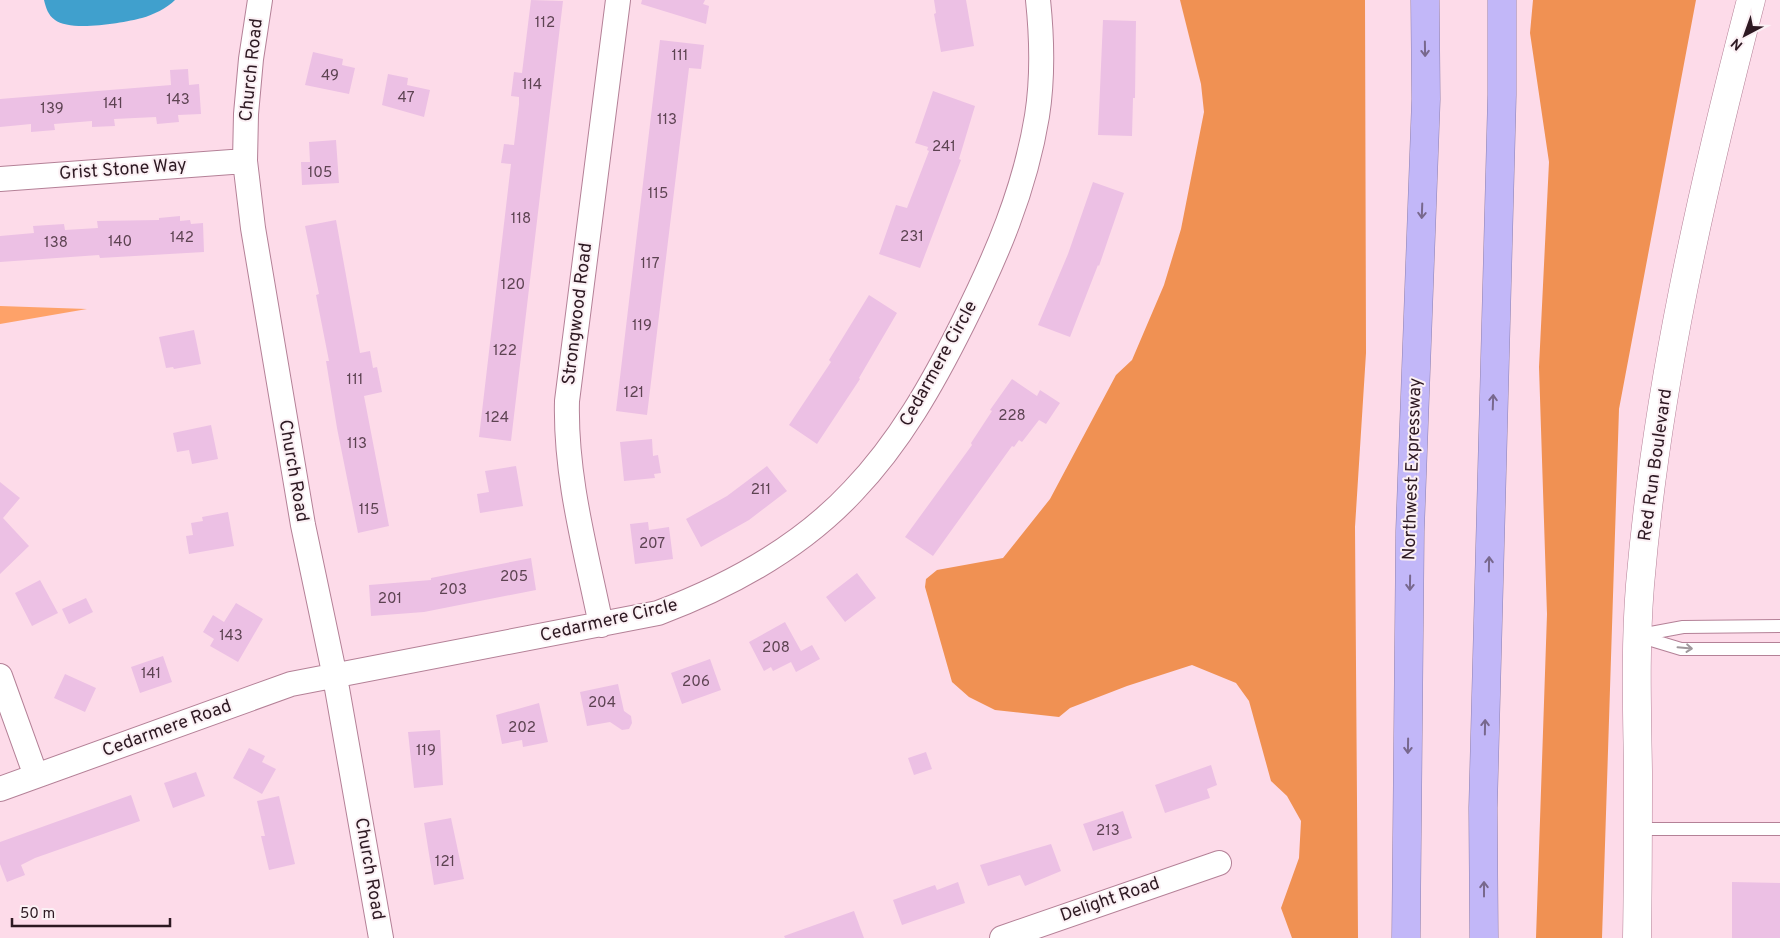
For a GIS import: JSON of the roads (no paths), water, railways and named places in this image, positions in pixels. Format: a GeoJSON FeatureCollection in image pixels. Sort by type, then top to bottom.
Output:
{"type":"FeatureCollection","features":[{"type":"Feature","properties":{"kind":"highway","name":"Northwest Expressway"},"geometry":{"type":"LineString","coordinates":[[1406,938],[1410,530],[1426,108],[1425,0]]}},
{"type":"Feature","properties":{"kind":"highway"},"geometry":{"type":"LineString","coordinates":[[1484,938],[1483,808],[1502,95],[1502,0]]}},
{"type":"Feature","properties":{"kind":"main road","name":"Red Run Boulevard"},"geometry":{"type":"LineString","coordinates":[[1637,938],[1638,636],[1649,499],[1667,386],[1713,147],[1751,0]]}},
{"type":"Feature","properties":{"kind":"street","name":"Church Road"},"geometry":{"type":"LineString","coordinates":[[260,0],[250,78],[245,160],[276,373],[303,525],[335,677],[381,938]]}},
{"type":"Feature","properties":{"kind":"street","name":"Strongwood Road"},"geometry":{"type":"LineString","coordinates":[[601,626],[569,471],[566,437],[569,391],[618,0]]}},
{"type":"Feature","properties":{"kind":"street","name":"Cedarmere Circle"},"geometry":{"type":"LineString","coordinates":[[335,677],[601,626],[658,613],[703,597],[773,557],[811,530],[853,492],[915,412],[944,363],[990,270],[1009,222],[1026,166],[1037,115],[1041,60],[1038,0]]}},
{"type":"Feature","properties":{"kind":"street","name":"Grist Stone Way"},"geometry":{"type":"LineString","coordinates":[[0,179],[245,160]]}},
{"type":"Feature","properties":{"kind":"street"},"geometry":{"type":"LineString","coordinates":[[0,676],[36,776]]}},
{"type":"Feature","properties":{"kind":"street","name":"Cedarmere Road"},"geometry":{"type":"LineString","coordinates":[[0,789],[291,684],[335,677]]}},
{"type":"Feature","properties":{"kind":"street","name":"Delight Road"},"geometry":{"type":"LineString","coordinates":[[1002,938],[1219,863]]}},
{"type":"Feature","properties":{"kind":"lane"},"geometry":{"type":"LineString","coordinates":[[1638,636],[1683,626],[1780,626]]}},
{"type":"Feature","properties":{"kind":"lane"},"geometry":{"type":"LineString","coordinates":[[1638,636],[1681,649],[1780,649]]}},
{"type":"Feature","properties":{"kind":"lane"},"geometry":{"type":"LineString","coordinates":[[1638,828],[1780,829]]}},
{"type":"Feature","properties":{"kind":"water"},"geometry":{"type":"Polygon","coordinates":[[[44,0],[175,0],[160,11],[142,18],[110,24],[84,26],[62,24],[55,20],[49,14],[44,0]]]}}]}
